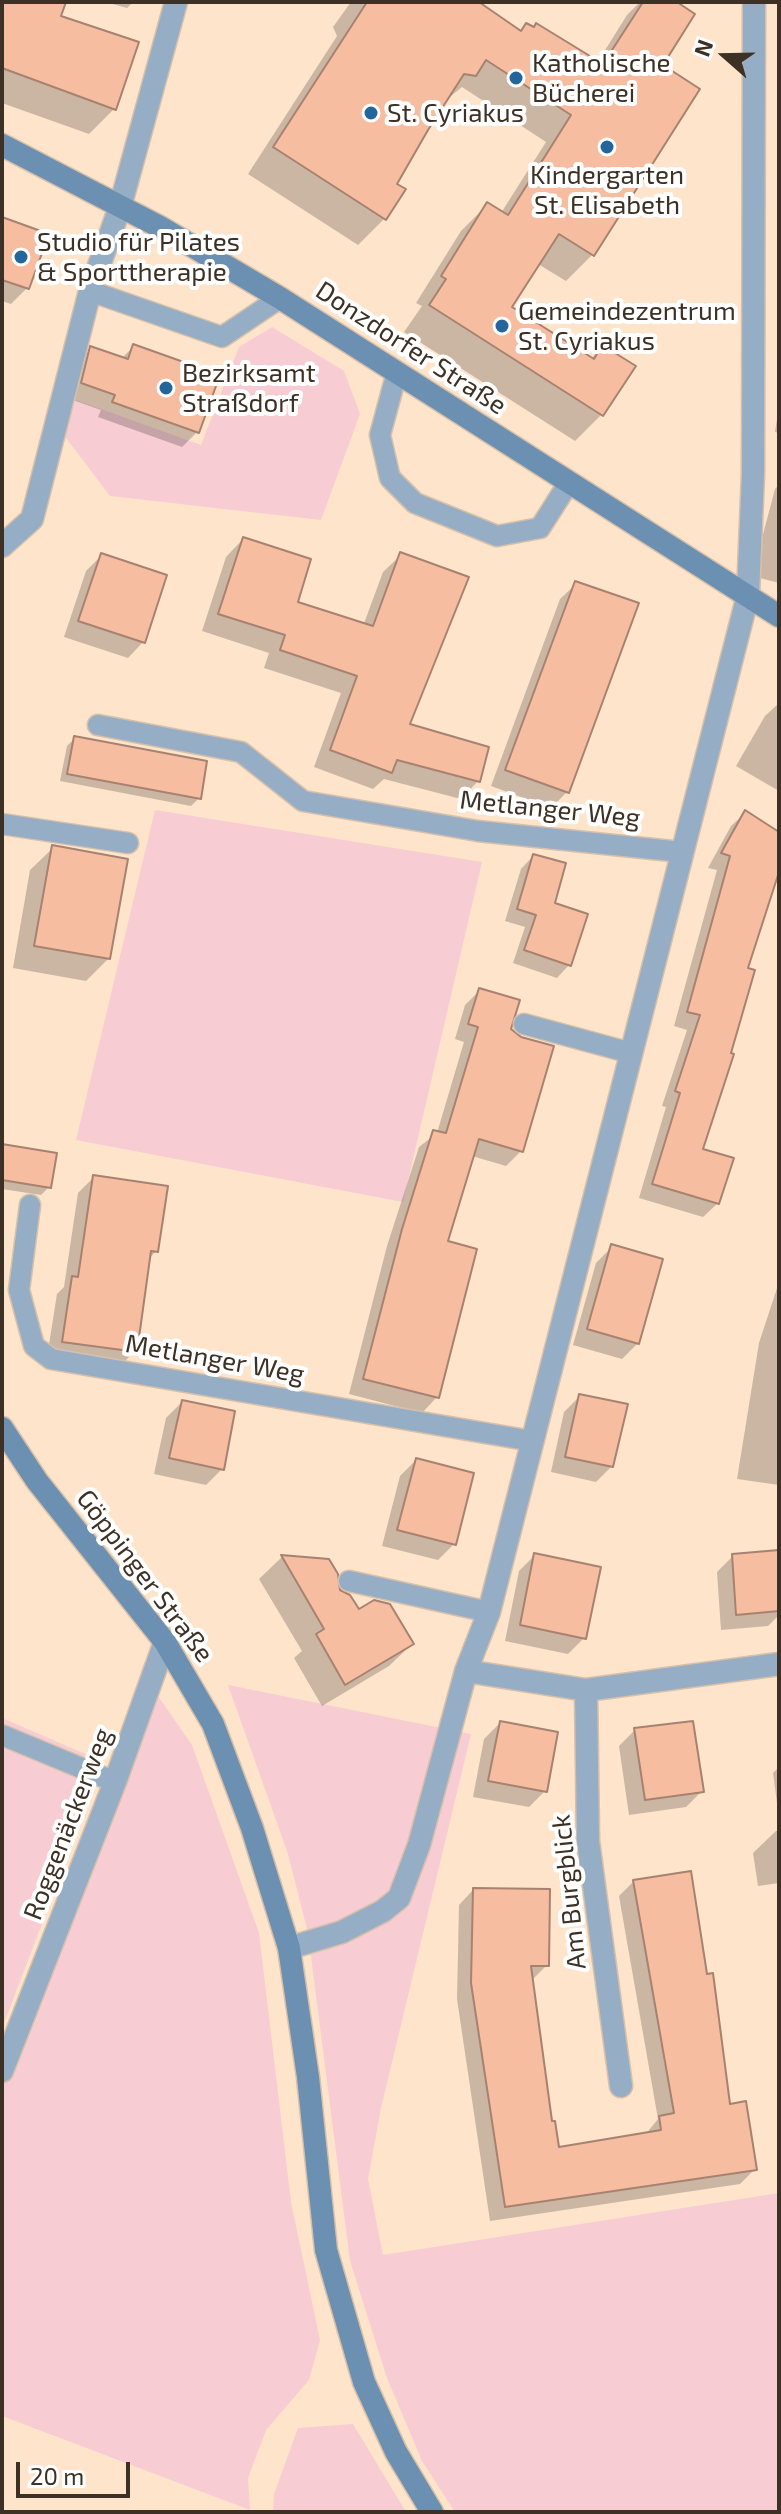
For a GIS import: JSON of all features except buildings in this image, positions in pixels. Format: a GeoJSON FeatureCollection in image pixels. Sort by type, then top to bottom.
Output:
{"type":"FeatureCollection","features":[{"type":"Feature","properties":{"kind":"main road","name":"Donzdorfer Straße"},"geometry":{"type":"LineString","coordinates":[[2,145],[120,207],[280,298],[779,616]]}},
{"type":"Feature","properties":{"kind":"main road","name":"Göppinger Straße"},"geometry":{"type":"LineString","coordinates":[[2,1428],[37,1481],[165,1642],[213,1724],[252,1828],[289,1948],[326,2250],[364,2382],[396,2452],[432,2512]]}},
{"type":"Feature","properties":{"kind":"street"},"geometry":{"type":"LineString","coordinates":[[2,546],[32,519],[90,291],[120,207],[176,2]]}},
{"type":"Feature","properties":{"kind":"street"},"geometry":{"type":"LineString","coordinates":[[289,1948],[342,1932],[399,1898],[419,1845],[466,1671],[489,1612],[748,595],[753,474],[754,2]]}},
{"type":"Feature","properties":{"kind":"street","name":"Roggenäckerweg"},"geometry":{"type":"LineString","coordinates":[[2,2071],[115,1782],[165,1642]]}},
{"type":"Feature","properties":{"kind":"street"},"geometry":{"type":"LineString","coordinates":[[466,1671],[586,1690],[779,1664]]}},
{"type":"Feature","properties":{"kind":"street","name":"Am Burgblick"},"geometry":{"type":"LineString","coordinates":[[586,1690],[588,1841],[621,2086]]}},
{"type":"Feature","properties":{"kind":"lane"},"geometry":{"type":"LineString","coordinates":[[90,291],[222,337],[280,298]]}},
{"type":"Feature","properties":{"kind":"lane"},"geometry":{"type":"LineString","coordinates":[[397,372],[380,435],[390,478],[415,503],[497,536],[540,528],[568,484]]}},
{"type":"Feature","properties":{"kind":"lane","name":"Metlanger Weg"},"geometry":{"type":"LineString","coordinates":[[98,725],[241,752],[303,801],[478,831],[682,852]]}},
{"type":"Feature","properties":{"kind":"lane"},"geometry":{"type":"LineString","coordinates":[[2,824],[128,843]]}},
{"type":"Feature","properties":{"kind":"lane"},"geometry":{"type":"LineString","coordinates":[[524,1024],[631,1053]]}},
{"type":"Feature","properties":{"kind":"lane","name":"Metlanger Weg"},"geometry":{"type":"LineString","coordinates":[[30,1205],[19,1290],[34,1346],[51,1359],[532,1441]]}},
{"type":"Feature","properties":{"kind":"lane"},"geometry":{"type":"LineString","coordinates":[[349,1581],[489,1612]]}},
{"type":"Feature","properties":{"kind":"lane"},"geometry":{"type":"LineString","coordinates":[[2,1735],[115,1782]]}},
{"type":"Feature","properties":{"kind":"shaded area"},"geometry":{"type":"Polygon","coordinates":[[[272,327],[344,371],[360,414],[321,520],[110,496],[63,434],[76,400],[201,445],[239,347],[272,327]]]}},
{"type":"Feature","properties":{"kind":"shaded area"},"geometry":{"type":"Polygon","coordinates":[[[155,810],[482,862],[403,1202],[76,1140],[155,810]]]}},
{"type":"Feature","properties":{"kind":"shaded area"},"geometry":{"type":"Polygon","coordinates":[[[228,1685],[471,1734],[381,2108],[368,2179],[383,2255],[779,2193],[779,2512],[455,2512],[422,2461],[387,2378],[350,2261],[308,1933],[288,1854],[228,1685]]]}},
{"type":"Feature","properties":{"kind":"shaded area"},"geometry":{"type":"Polygon","coordinates":[[[158,1696],[192,1745],[259,1933],[291,2202],[320,2340],[309,2380],[266,2430],[248,2478],[250,2510],[2,2416],[2,2077],[138,1724],[158,1696]]]}},
{"type":"Feature","properties":{"kind":"shaded area"},"geometry":{"type":"Polygon","coordinates":[[[2,1718],[104,1762],[2,2028],[2,1718]]]}},
{"type":"Feature","properties":{"kind":"shaded area"},"geometry":{"type":"Polygon","coordinates":[[[353,2424],[406,2512],[273,2512],[274,2494],[298,2428],[353,2424]]]}},
{"type":"Feature","properties":{"kind":"place","name":"Katholische Bücherei"},"geometry":{"type":"Point","coordinates":[516,78]}},
{"type":"Feature","properties":{"kind":"place","name":"St. Cyriakus"},"geometry":{"type":"Point","coordinates":[371,113]}},
{"type":"Feature","properties":{"kind":"place","name":"Kindergarten St. Elisabeth"},"geometry":{"type":"Point","coordinates":[607,147]}},
{"type":"Feature","properties":{"kind":"place","name":"Studio für Pilates & Sporttherapie"},"geometry":{"type":"Point","coordinates":[21,257]}},
{"type":"Feature","properties":{"kind":"place","name":"Gemeindezentrum St. Cyriakus"},"geometry":{"type":"Point","coordinates":[502,326]}},
{"type":"Feature","properties":{"kind":"place","name":"Bezirksamt Straßdorf"},"geometry":{"type":"Point","coordinates":[166,388]}}]}
